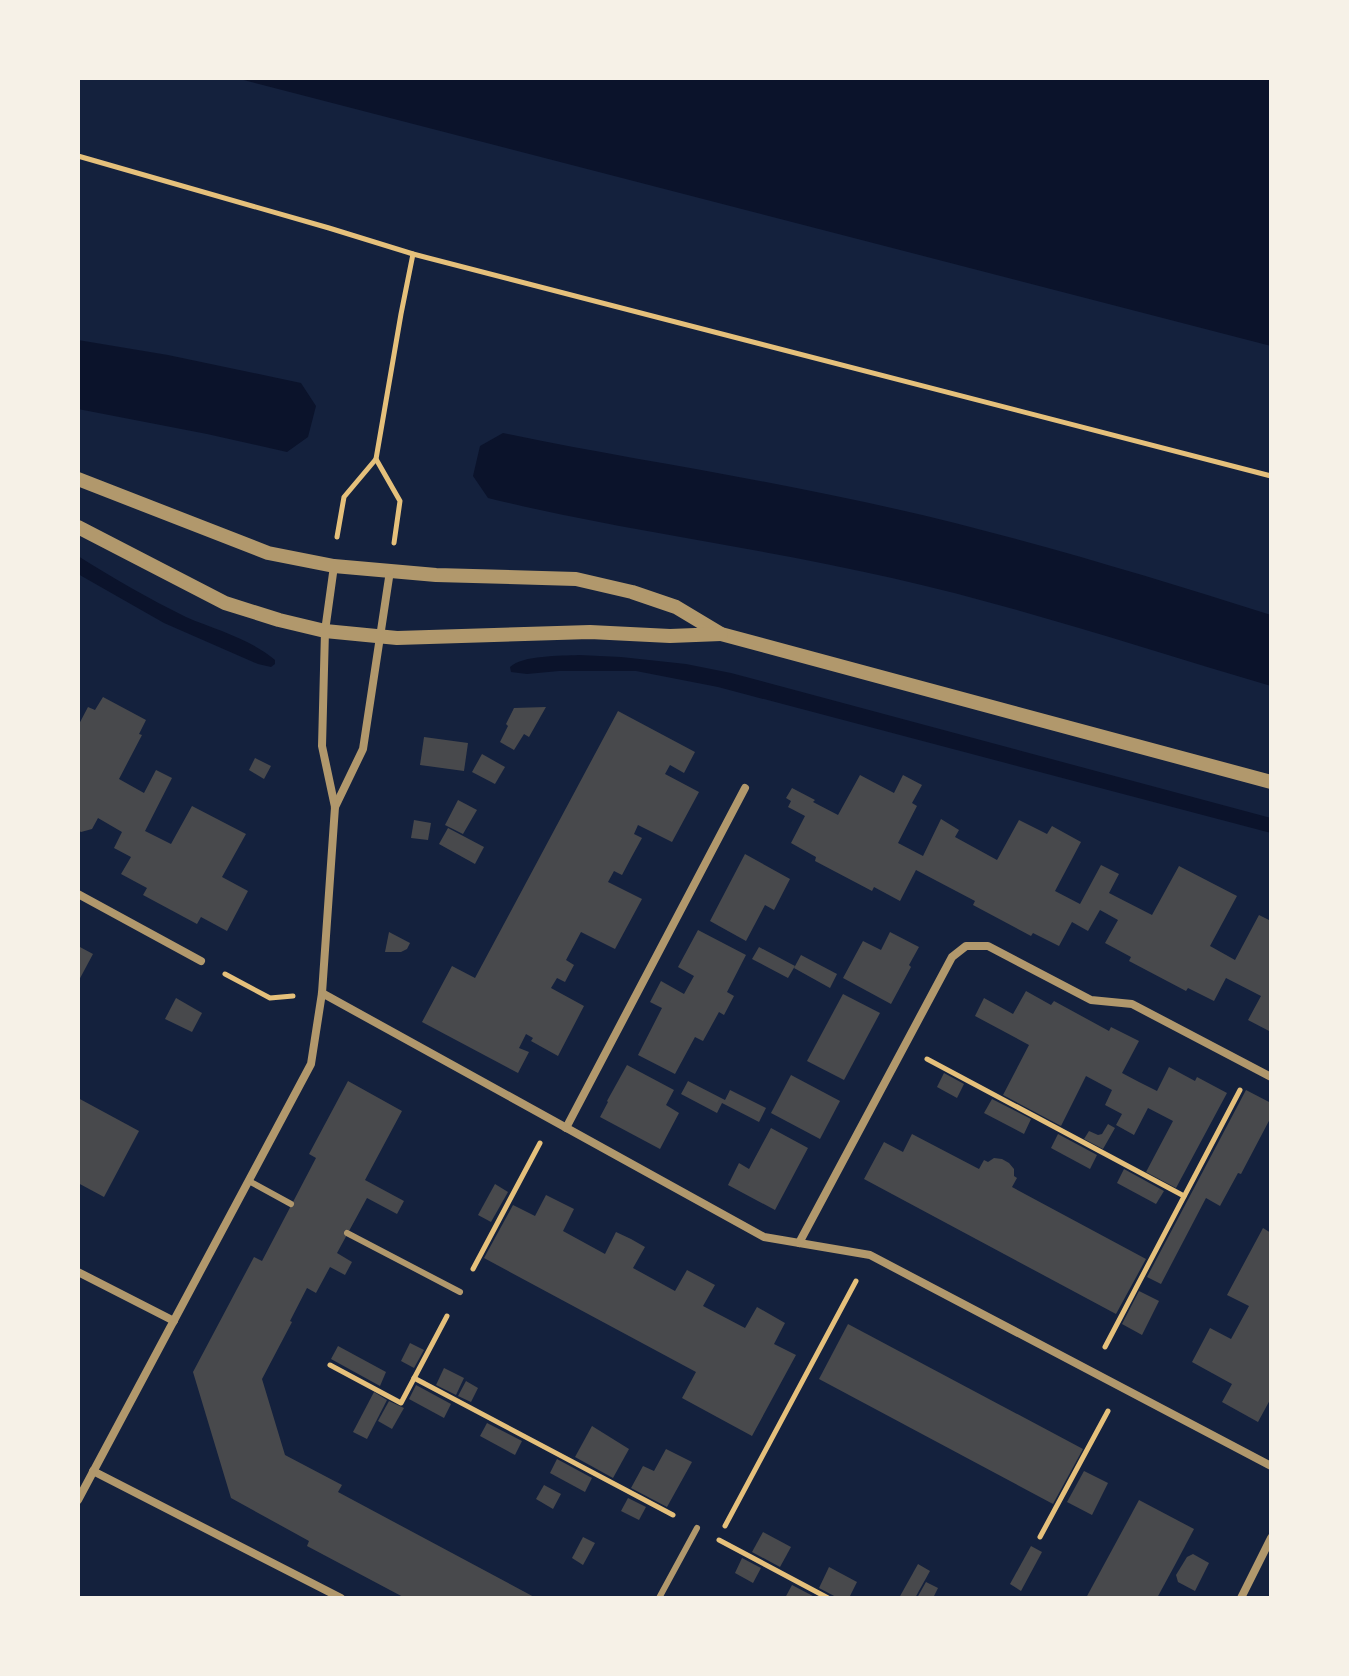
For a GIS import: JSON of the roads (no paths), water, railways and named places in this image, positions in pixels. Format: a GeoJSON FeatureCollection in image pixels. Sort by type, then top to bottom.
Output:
{"type":"FeatureCollection","features":[{"type":"Feature","properties":{"kind":"street"},"geometry":{"type":"LineString","coordinates":[[78,479],[268,553],[334,566],[436,575],[576,579],[632,592],[676,607],[721,634],[1271,782]]}},
{"type":"Feature","properties":{"kind":"street"},"geometry":{"type":"LineString","coordinates":[[78,527],[225,603],[325,631],[397,638],[590,632],[670,636],[721,634]]}},
{"type":"Feature","properties":{"kind":"street"},"geometry":{"type":"LineString","coordinates":[[78,1500],[311,1064],[322,993],[335,807],[322,746],[325,631],[334,566]]}},
{"type":"Feature","properties":{"kind":"street"},"geometry":{"type":"LineString","coordinates":[[335,807],[363,749],[390,571]]}},
{"type":"Feature","properties":{"kind":"street"},"geometry":{"type":"LineString","coordinates":[[566,1128],[745,788]]}},
{"type":"Feature","properties":{"kind":"street"},"geometry":{"type":"LineString","coordinates":[[78,894],[201,961]]}},
{"type":"Feature","properties":{"kind":"street"},"geometry":{"type":"LineString","coordinates":[[799,1243],[952,957],[966,946],[988,946],[1091,1000],[1132,1004],[1271,1077]]}},
{"type":"Feature","properties":{"kind":"street"},"geometry":{"type":"LineString","coordinates":[[322,993],[764,1237],[870,1255],[1271,1466]]}},
{"type":"Feature","properties":{"kind":"street"},"geometry":{"type":"LineString","coordinates":[[78,1272],[174,1321]]}},
{"type":"Feature","properties":{"kind":"street"},"geometry":{"type":"LineString","coordinates":[[93,1471],[341,1598]]}},
{"type":"Feature","properties":{"kind":"street"},"geometry":{"type":"LineString","coordinates":[[1241,1598],[1271,1538]]}},
{"type":"Feature","properties":{"kind":"lane"},"geometry":{"type":"LineString","coordinates":[[249,1181],[291,1204]]}},
{"type":"Feature","properties":{"kind":"lane"},"geometry":{"type":"LineString","coordinates":[[347,1233],[460,1292]]}},
{"type":"Feature","properties":{"kind":"lane"},"geometry":{"type":"LineString","coordinates":[[659,1598],[697,1528]]}},
{"type":"Feature","properties":{"kind":"water"},"geometry":{"type":"Polygon","coordinates":[[[236,78],[1271,78],[1271,346],[236,78]]]}},
{"type":"Feature","properties":{"kind":"water"},"geometry":{"type":"Polygon","coordinates":[[[78,340],[301,383],[316,406],[308,437],[287,452],[78,409],[78,340]]]}},
{"type":"Feature","properties":{"kind":"water"},"geometry":{"type":"Polygon","coordinates":[[[503,433],[790,487],[942,520],[1107,565],[1271,615],[1271,686],[940,589],[488,498],[473,476],[480,446],[503,433]]]}},
{"type":"Feature","properties":{"kind":"water"},"geometry":{"type":"Polygon","coordinates":[[[78,556],[172,610],[265,652],[275,660],[275,664],[271,667],[258,664],[164,623],[78,574],[78,556]]]}},
{"type":"Feature","properties":{"kind":"water"},"geometry":{"type":"Polygon","coordinates":[[[579,655],[686,664],[731,673],[1271,818],[1271,833],[718,687],[636,671],[511,672],[510,667],[524,660],[579,655]]]}}]}
